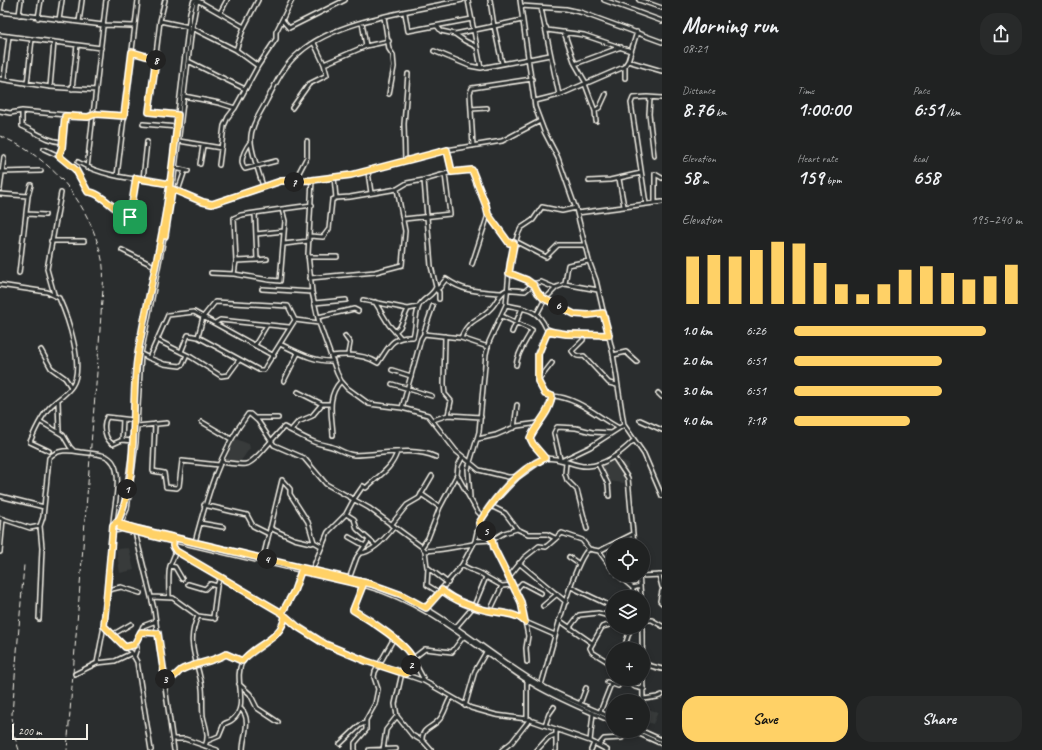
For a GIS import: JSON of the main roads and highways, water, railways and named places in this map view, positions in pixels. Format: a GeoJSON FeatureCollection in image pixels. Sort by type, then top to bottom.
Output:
{"type":"FeatureCollection","features":[{"type":"Feature","properties":{"kind":"railway"},"geometry":{"type":"LineString","coordinates":[[0,136],[35,156],[65,183],[77,199],[95,235],[101,255],[103,270],[98,360],[67,750]]}},
{"type":"Feature","properties":{"kind":"railway"},"geometry":{"type":"LineString","coordinates":[[19,750],[13,732],[12,714],[24,565]]}}]}
